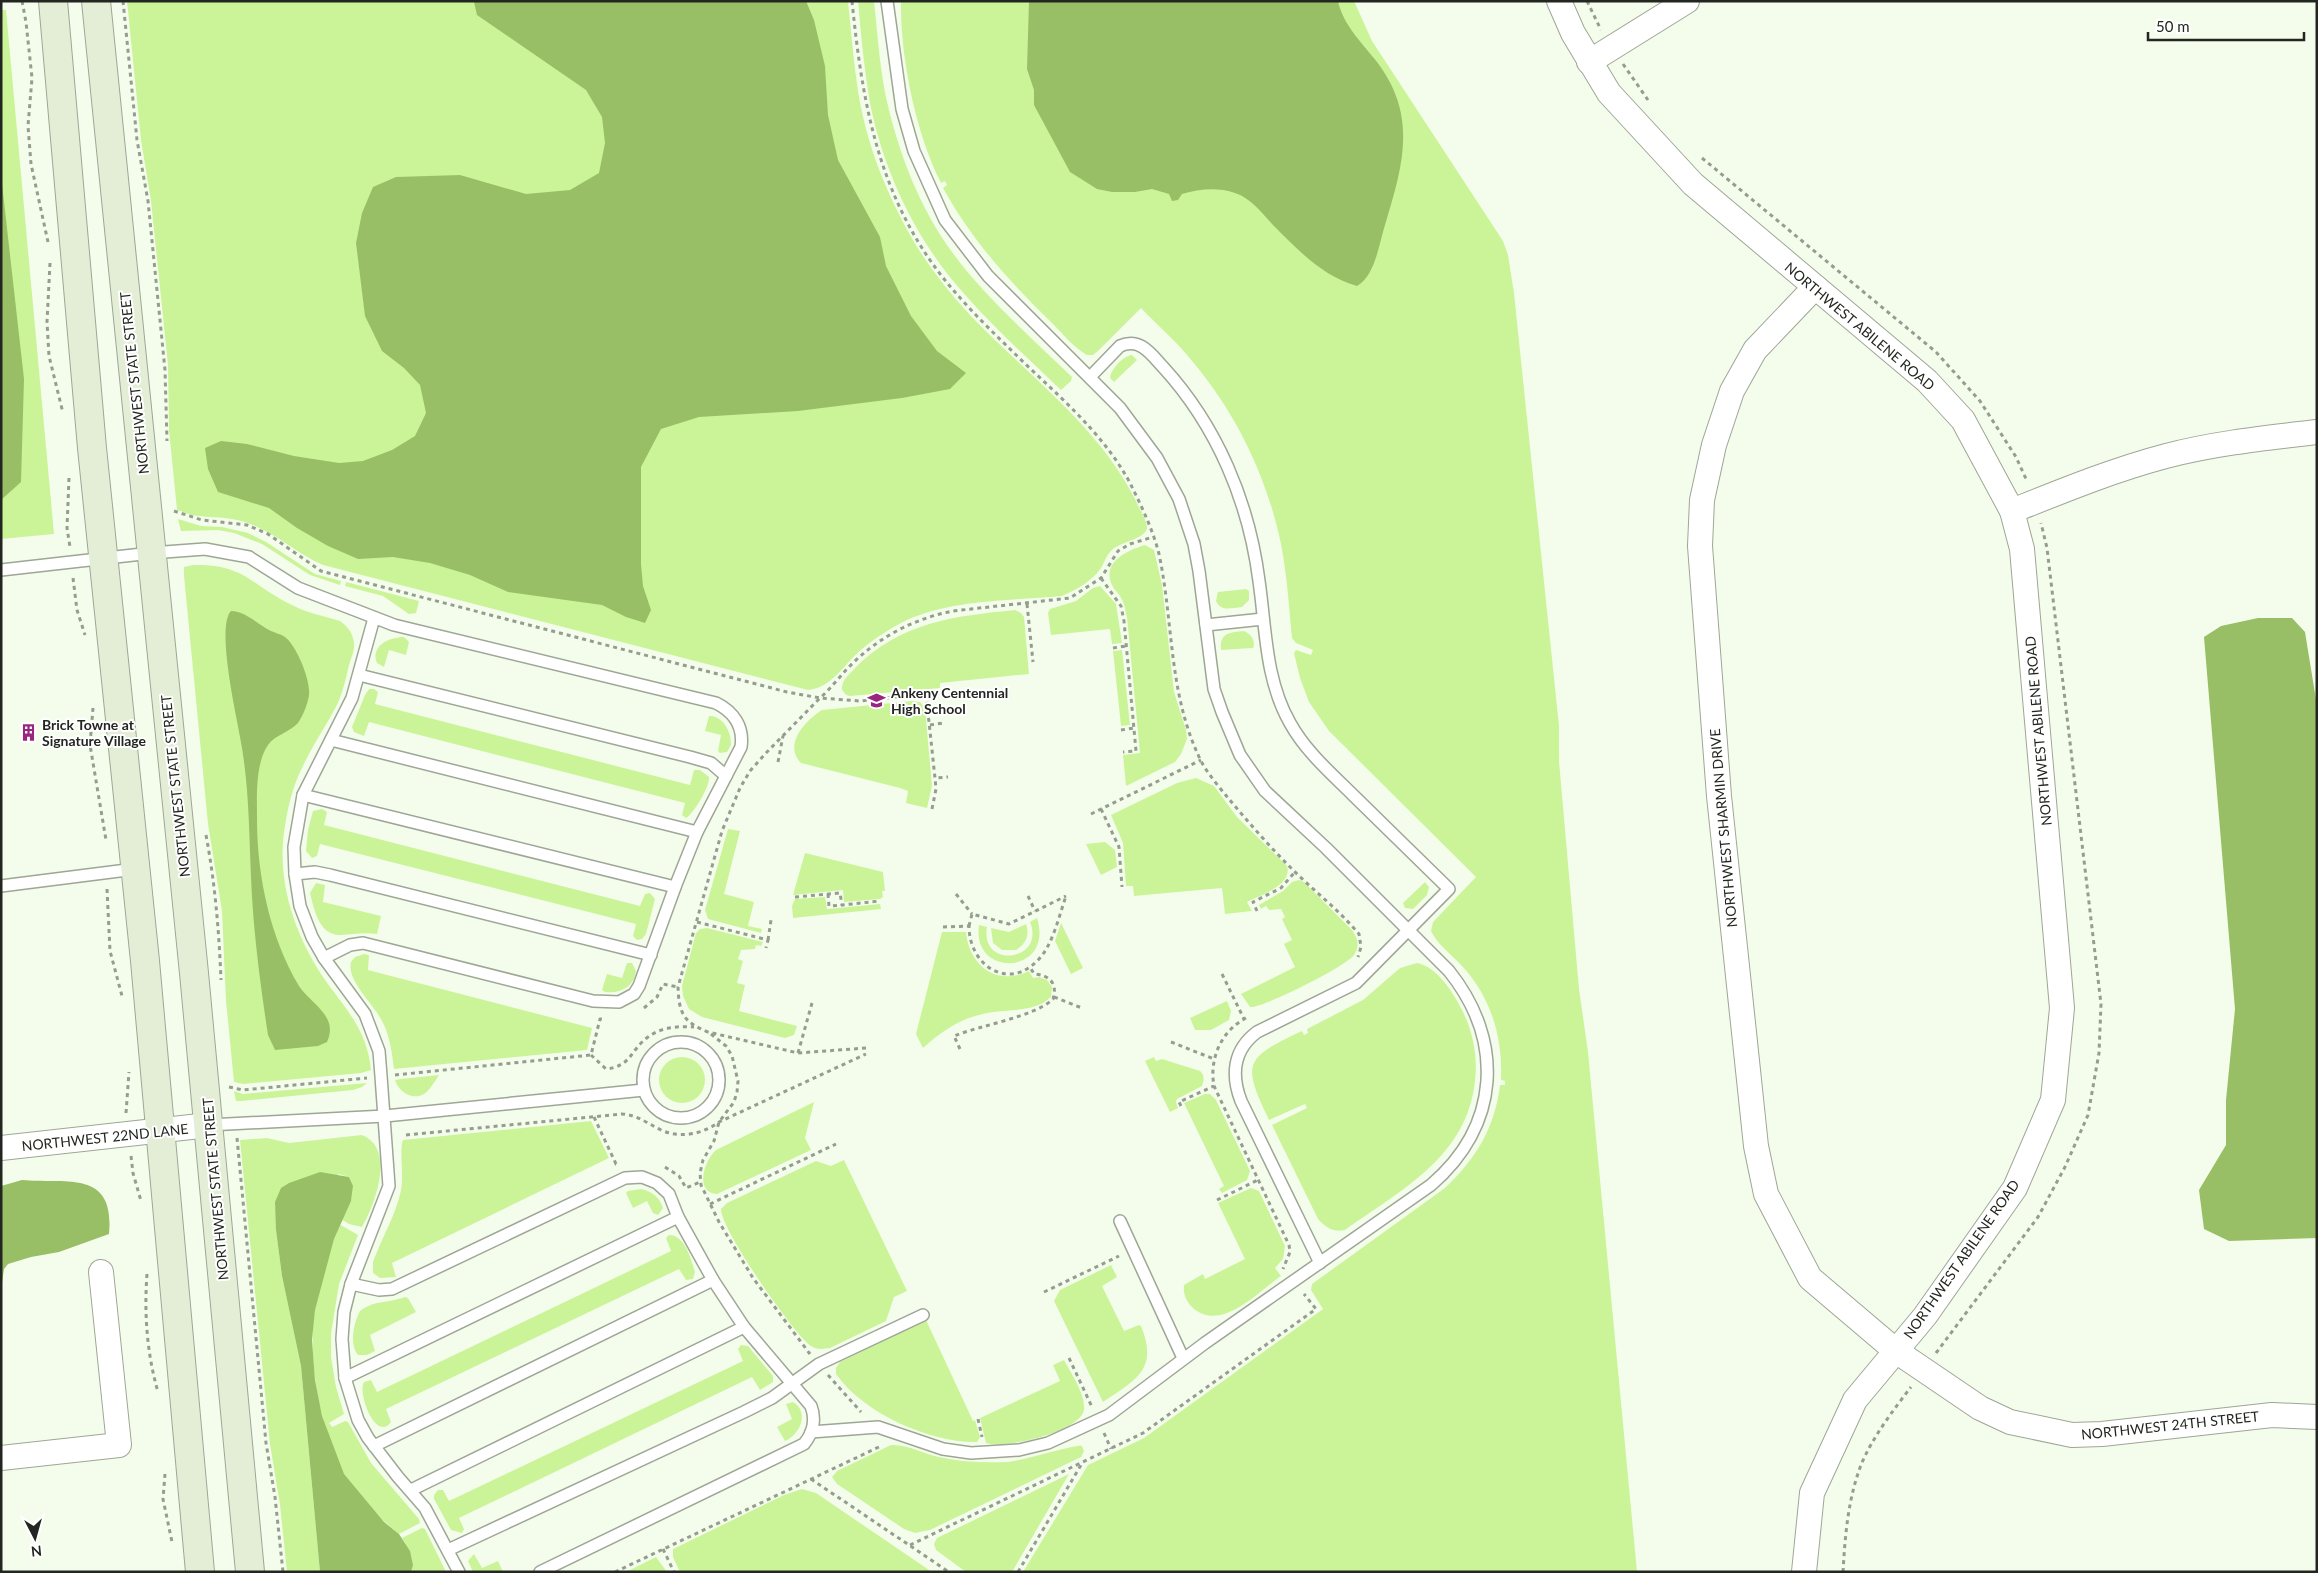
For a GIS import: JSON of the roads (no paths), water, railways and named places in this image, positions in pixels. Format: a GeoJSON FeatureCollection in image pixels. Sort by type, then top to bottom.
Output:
{"type":"FeatureCollection","features":[{"type":"Feature","properties":{"kind":"main road"},"geometry":{"type":"LineString","coordinates":[[53,1],[104,559],[146,961],[200,1572]]}},
{"type":"Feature","properties":{"kind":"main road","name":"NORTHWEST STATE STREET"},"geometry":{"type":"LineString","coordinates":[[96,1],[164,552],[222,1124],[250,1572]]}},
{"type":"Feature","properties":{"kind":"street","name":"NORTHWEST ABILENE ROAD"},"geometry":{"type":"LineString","coordinates":[[1559,1],[1572,33],[1610,93],[1626,113],[1693,184],[1927,381],[1963,420],[2012,511],[2022,549],[2062,1008],[2054,1100],[2015,1188],[1924,1316],[1854,1400],[1812,1493],[1804,1572]]}},
{"type":"Feature","properties":{"kind":"street"},"geometry":{"type":"LineString","coordinates":[[1590,62],[1687,1]]}},
{"type":"Feature","properties":{"kind":"street","name":"NORTHWEST SHARMIN DRIVE"},"geometry":{"type":"LineString","coordinates":[[1815,287],[1756,350],[1732,391],[1714,445],[1702,500],[1700,546],[1717,777],[1756,1146],[1766,1194],[1810,1278],[1896,1351]]}},
{"type":"Feature","properties":{"kind":"street"},"geometry":{"type":"LineString","coordinates":[[2012,511],[2085,482],[2165,456],[2224,444],[2317,432]]}},
{"type":"Feature","properties":{"kind":"street","name":"NORTHWEST 22ND LANE"},"geometry":{"type":"LineString","coordinates":[[1,1148],[222,1124]]}},
{"type":"Feature","properties":{"kind":"street"},"geometry":{"type":"LineString","coordinates":[[1,1458],[118,1445],[102,1272]]}},
{"type":"Feature","properties":{"kind":"street","name":"NORTHWEST 24TH STREET"},"geometry":{"type":"LineString","coordinates":[[1896,1351],[1973,1404],[2010,1422],[2043,1430],[2072,1434],[2102,1434],[2272,1415],[2317,1417]]}},
{"type":"Feature","properties":{"kind":"lane"},"geometry":{"type":"LineString","coordinates":[[811,1432],[878,1428],[944,1449],[971,1453],[1001,1452],[1034,1448],[1098,1421],[1109,1415],[1183,1358],[1320,1263],[1357,1234],[1431,1185],[1448,1170],[1472,1138],[1484,1100],[1486,1057],[1484,1038],[1478,1017],[1460,985],[1326,848],[1265,791],[1253,776],[1232,739],[1214,689],[1194,544],[1179,500],[1157,458],[1145,439],[1090,377],[988,276],[945,220],[914,151],[902,109],[886,1]]}},
{"type":"Feature","properties":{"kind":"lane"},"geometry":{"type":"LineString","coordinates":[[1090,377],[1120,346],[1134,343],[1140,344],[1166,370],[1195,409],[1224,460],[1244,511],[1254,545],[1272,681],[1282,708],[1297,736],[1308,751],[1449,889],[1356,982],[1250,1037],[1245,1042],[1236,1061],[1234,1080],[1239,1096],[1320,1263]]}},
{"type":"Feature","properties":{"kind":"lane"},"geometry":{"type":"LineString","coordinates":[[1,570],[71,561],[205,549],[249,557],[298,588],[374,618],[404,628],[716,704],[728,709],[738,722],[743,736],[741,747],[697,832],[674,887],[646,972],[634,994],[627,999],[610,1002],[560,994],[363,943],[350,945],[324,958]]}},
{"type":"Feature","properties":{"kind":"lane"},"geometry":{"type":"LineString","coordinates":[[374,618],[352,698],[303,795],[294,847],[295,874],[300,906],[312,937],[324,958],[365,1014],[379,1051],[389,1186],[351,1284],[344,1312],[342,1339],[345,1378],[358,1420],[374,1446],[425,1508],[458,1572]]}},
{"type":"Feature","properties":{"kind":"lane"},"geometry":{"type":"LineString","coordinates":[[1206,625],[1263,619]]}},
{"type":"Feature","properties":{"kind":"lane"},"geometry":{"type":"LineString","coordinates":[[359,675],[690,757],[711,764],[726,776]]}},
{"type":"Feature","properties":{"kind":"lane"},"geometry":{"type":"LineString","coordinates":[[331,740],[697,832]]}},
{"type":"Feature","properties":{"kind":"lane"},"geometry":{"type":"LineString","coordinates":[[303,795],[674,887]]}},
{"type":"Feature","properties":{"kind":"lane"},"geometry":{"type":"LineString","coordinates":[[1,886],[135,869]]}},
{"type":"Feature","properties":{"kind":"lane"},"geometry":{"type":"LineString","coordinates":[[295,874],[315,872],[330,875],[651,955]]}},
{"type":"Feature","properties":{"kind":"lane"},"geometry":{"type":"LineString","coordinates":[[687,1042],[699,1046],[709,1054],[716,1064],[719,1077],[716,1095],[704,1110],[693,1117],[680,1119],[668,1116],[652,1105],[644,1090],[642,1076],[646,1064],[653,1054],[669,1044],[687,1042]]}},
{"type":"Feature","properties":{"kind":"lane"},"geometry":{"type":"LineString","coordinates":[[222,1124],[384,1116],[644,1090]]}},
{"type":"Feature","properties":{"kind":"lane"},"geometry":{"type":"LineString","coordinates":[[351,1284],[379,1290],[392,1289],[625,1178],[642,1177],[657,1183],[669,1194],[678,1217],[713,1280],[744,1327],[811,1406],[813,1412],[811,1432],[804,1444],[540,1572]]}},
{"type":"Feature","properties":{"kind":"lane"},"geometry":{"type":"LineString","coordinates":[[345,1378],[678,1217]]}},
{"type":"Feature","properties":{"kind":"lane"},"geometry":{"type":"LineString","coordinates":[[1120,1221],[1183,1358]]}},
{"type":"Feature","properties":{"kind":"lane"},"geometry":{"type":"LineString","coordinates":[[374,1446],[713,1280]]}},
{"type":"Feature","properties":{"kind":"lane"},"geometry":{"type":"LineString","coordinates":[[448,1550],[744,1412],[793,1384],[819,1364],[923,1315]]}},
{"type":"Feature","properties":{"kind":"lane"},"geometry":{"type":"LineString","coordinates":[[411,1490],[744,1327]]}},
{"type":"Feature","properties":{"kind":"place","name":"Ankeny Centennial High School"},"geometry":{"type":"Point","coordinates":[877,700]}},
{"type":"Feature","properties":{"kind":"place","name":"Brick Towne at Signature Village"},"geometry":{"type":"Point","coordinates":[28,732]}}]}
